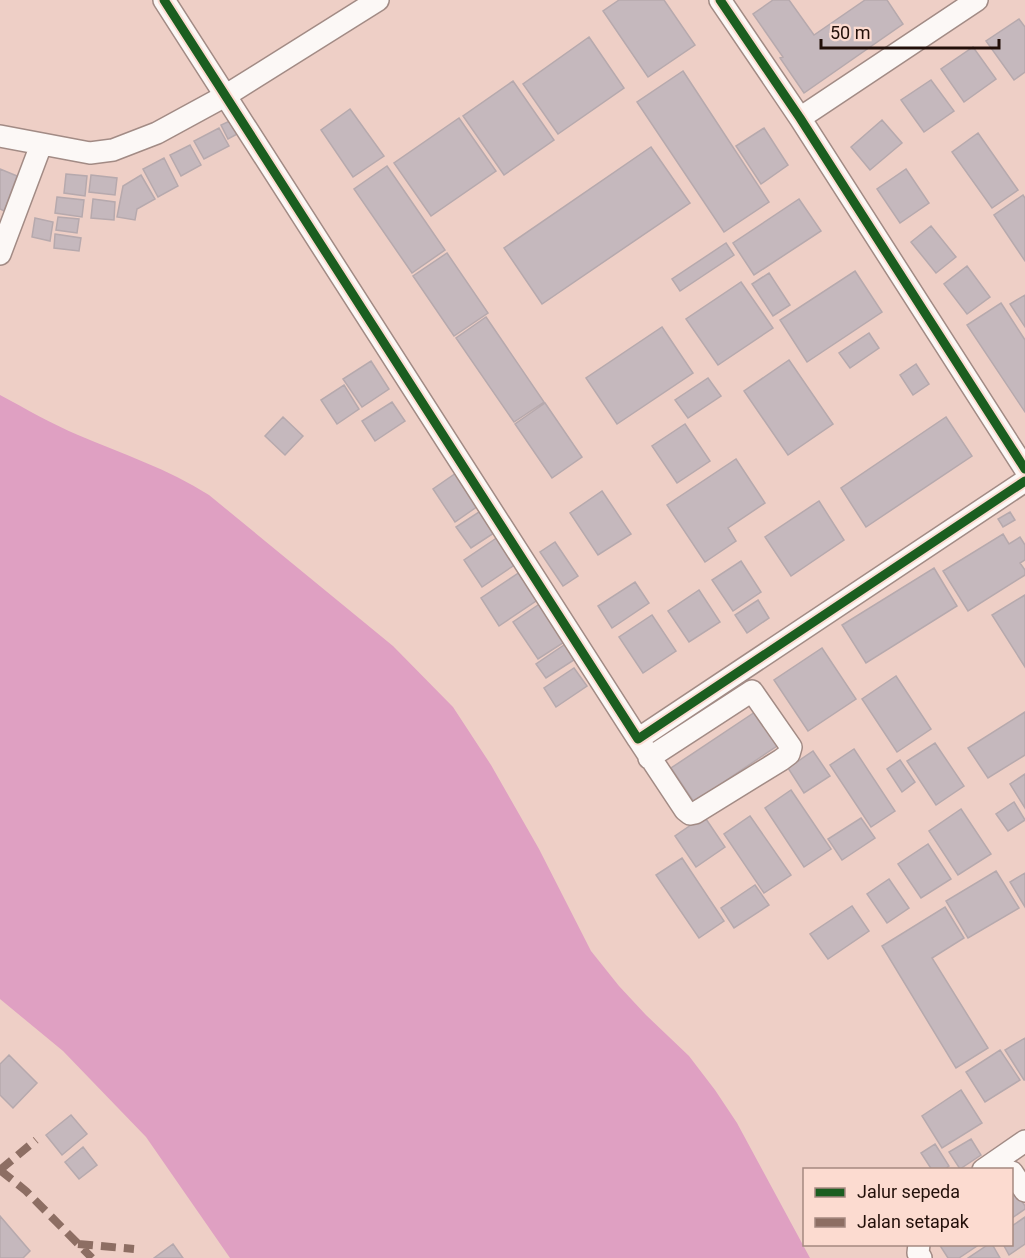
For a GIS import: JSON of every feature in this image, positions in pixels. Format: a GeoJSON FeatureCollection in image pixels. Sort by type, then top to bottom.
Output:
{"type":"FeatureCollection","features":[{"type":"Feature","properties":{"kind":"street"},"geometry":{"type":"LineString","coordinates":[[164,0],[649,758],[690,814],[782,760],[789,754],[791,747],[752,691],[649,758]]}},
{"type":"Feature","properties":{"kind":"street"},"geometry":{"type":"LineString","coordinates":[[0,136],[90,153],[113,150],[158,133],[225,96],[378,0]]}},
{"type":"Feature","properties":{"kind":"street"},"geometry":{"type":"LineString","coordinates":[[720,0],[800,118],[1025,469]]}},
{"type":"Feature","properties":{"kind":"street"},"geometry":{"type":"LineString","coordinates":[[800,118],[977,0]]}},
{"type":"Feature","properties":{"kind":"street"},"geometry":{"type":"LineString","coordinates":[[0,254],[41,145]]}},
{"type":"Feature","properties":{"kind":"street"},"geometry":{"type":"LineString","coordinates":[[638,739],[1025,481]]}},
{"type":"Feature","properties":{"kind":"street"},"geometry":{"type":"LineString","coordinates":[[1008,1166],[1025,1141]]}},
{"type":"Feature","properties":{"kind":"street"},"geometry":{"type":"LineString","coordinates":[[1013,1173],[1025,1191]]}},
{"type":"Feature","properties":{"kind":"shaded area"},"geometry":{"type":"Polygon","coordinates":[[[0,395],[58,426],[161,470],[209,495],[393,646],[453,707],[491,765],[539,849],[591,951],[646,1015],[689,1056],[715,1090],[737,1123],[810,1258],[230,1258],[146,1137],[63,1051],[0,999],[0,395]]]}},
{"type":"Feature","properties":{"kind":"building"},"geometry":{"type":"Polygon","coordinates":[[[619,0],[664,0],[695,45],[648,77],[603,11],[619,0]]]}},
{"type":"Feature","properties":{"kind":"building"},"geometry":{"type":"Polygon","coordinates":[[[773,0],[789,0],[814,35],[865,0],[887,0],[903,24],[804,93],[780,58],[783,57],[753,14],[773,0]]]}},
{"type":"Feature","properties":{"kind":"building"},"geometry":{"type":"Polygon","coordinates":[[[1019,19],[1025,27],[1025,72],[1014,80],[986,41],[1019,19]]]}},
{"type":"Feature","properties":{"kind":"building"},"geometry":{"type":"Polygon","coordinates":[[[589,37],[624,88],[558,134],[523,84],[589,37]]]}},
{"type":"Feature","properties":{"kind":"building"},"geometry":{"type":"Polygon","coordinates":[[[973,47],[996,79],[964,102],[941,69],[973,47]]]}},
{"type":"Feature","properties":{"kind":"building"},"geometry":{"type":"Polygon","coordinates":[[[683,71],[769,202],[724,232],[637,102],[683,71]]]}},
{"type":"Feature","properties":{"kind":"building"},"geometry":{"type":"Polygon","coordinates":[[[931,80],[954,111],[924,132],[901,100],[931,80]]]}},
{"type":"Feature","properties":{"kind":"building"},"geometry":{"type":"Polygon","coordinates":[[[513,81],[554,140],[504,175],[463,116],[513,81]]]}},
{"type":"Feature","properties":{"kind":"building"},"geometry":{"type":"Polygon","coordinates":[[[350,109],[384,156],[353,177],[321,130],[350,109]]]}},
{"type":"Feature","properties":{"kind":"building"},"geometry":{"type":"Polygon","coordinates":[[[459,118],[496,171],[431,216],[394,163],[459,118]]]}},
{"type":"Feature","properties":{"kind":"building"},"geometry":{"type":"Polygon","coordinates":[[[234,119],[241,132],[228,139],[221,125],[234,119]]]}},
{"type":"Feature","properties":{"kind":"building"},"geometry":{"type":"Polygon","coordinates":[[[882,120],[902,143],[870,170],[851,147],[882,120]]]}},
{"type":"Feature","properties":{"kind":"building"},"geometry":{"type":"Polygon","coordinates":[[[219,128],[229,146],[204,159],[194,141],[219,128]]]}},
{"type":"Feature","properties":{"kind":"building"},"geometry":{"type":"Polygon","coordinates":[[[764,128],[788,165],[761,184],[736,146],[764,128]]]}},
{"type":"Feature","properties":{"kind":"building"},"geometry":{"type":"Polygon","coordinates":[[[978,133],[1018,190],[992,208],[952,152],[978,133]]]}},
{"type":"Feature","properties":{"kind":"building"},"geometry":{"type":"Polygon","coordinates":[[[190,145],[201,165],[181,176],[170,155],[190,145]]]}},
{"type":"Feature","properties":{"kind":"building"},"geometry":{"type":"Polygon","coordinates":[[[651,147],[690,203],[542,304],[504,248],[651,147]]]}},
{"type":"Feature","properties":{"kind":"building"},"geometry":{"type":"Polygon","coordinates":[[[164,158],[178,186],[158,197],[143,169],[164,158]]]}},
{"type":"Feature","properties":{"kind":"building"},"geometry":{"type":"Polygon","coordinates":[[[387,166],[445,250],[412,273],[354,189],[387,166]]]}},
{"type":"Feature","properties":{"kind":"building"},"geometry":{"type":"Polygon","coordinates":[[[0,169],[17,176],[4,211],[0,209],[0,169]]]}},
{"type":"Feature","properties":{"kind":"building"},"geometry":{"type":"Polygon","coordinates":[[[906,169],[929,203],[900,223],[877,189],[906,169]]]}},
{"type":"Feature","properties":{"kind":"building"},"geometry":{"type":"Polygon","coordinates":[[[66,174],[87,176],[85,196],[64,193],[66,174]]]}},
{"type":"Feature","properties":{"kind":"building"},"geometry":{"type":"Polygon","coordinates":[[[91,175],[117,178],[115,195],[89,192],[91,175]]]}},
{"type":"Feature","properties":{"kind":"building"},"geometry":{"type":"Polygon","coordinates":[[[141,175],[155,199],[137,209],[135,220],[117,217],[123,186],[141,175]]]}},
{"type":"Feature","properties":{"kind":"building"},"geometry":{"type":"Polygon","coordinates":[[[1023,195],[1025,198],[1025,261],[994,215],[1023,195]]]}},
{"type":"Feature","properties":{"kind":"building"},"geometry":{"type":"Polygon","coordinates":[[[57,197],[84,200],[82,217],[55,213],[57,197]]]}},
{"type":"Feature","properties":{"kind":"building"},"geometry":{"type":"Polygon","coordinates":[[[93,199],[115,202],[114,220],[91,218],[93,199]]]}},
{"type":"Feature","properties":{"kind":"building"},"geometry":{"type":"Polygon","coordinates":[[[799,199],[821,231],[754,275],[733,243],[799,199]]]}},
{"type":"Feature","properties":{"kind":"building"},"geometry":{"type":"Polygon","coordinates":[[[58,217],[79,219],[77,233],[56,230],[58,217]]]}},
{"type":"Feature","properties":{"kind":"building"},"geometry":{"type":"Polygon","coordinates":[[[35,218],[53,222],[50,241],[32,237],[35,218]]]}},
{"type":"Feature","properties":{"kind":"building"},"geometry":{"type":"Polygon","coordinates":[[[931,226],[956,257],[936,273],[911,242],[931,226]]]}},
{"type":"Feature","properties":{"kind":"building"},"geometry":{"type":"Polygon","coordinates":[[[55,234],[81,238],[79,251],[54,248],[55,234]]]}},
{"type":"Feature","properties":{"kind":"building"},"geometry":{"type":"Polygon","coordinates":[[[726,243],[734,255],[680,291],[672,279],[726,243]]]}},
{"type":"Feature","properties":{"kind":"building"},"geometry":{"type":"Polygon","coordinates":[[[447,253],[488,313],[454,336],[413,276],[447,253]]]}},
{"type":"Feature","properties":{"kind":"building"},"geometry":{"type":"Polygon","coordinates":[[[967,266],[990,297],[967,314],[944,284],[967,266]]]}},
{"type":"Feature","properties":{"kind":"building"},"geometry":{"type":"Polygon","coordinates":[[[855,271],[882,312],[807,362],[780,320],[855,271]]]}},
{"type":"Feature","properties":{"kind":"building"},"geometry":{"type":"Polygon","coordinates":[[[769,273],[790,305],[773,316],[752,284],[769,273]]]}},
{"type":"Feature","properties":{"kind":"building"},"geometry":{"type":"Polygon","coordinates":[[[741,282],[773,328],[718,365],[686,319],[741,282]]]}},
{"type":"Feature","properties":{"kind":"building"},"geometry":{"type":"Polygon","coordinates":[[[1025,295],[1025,327],[1010,304],[1025,295]]]}},
{"type":"Feature","properties":{"kind":"building"},"geometry":{"type":"Polygon","coordinates":[[[1001,303],[1025,340],[1025,412],[967,325],[1001,303]]]}},
{"type":"Feature","properties":{"kind":"building"},"geometry":{"type":"Polygon","coordinates":[[[486,317],[544,402],[514,422],[456,338],[486,317]]]}},
{"type":"Feature","properties":{"kind":"building"},"geometry":{"type":"Polygon","coordinates":[[[662,327],[693,373],[617,424],[586,378],[662,327]]]}},
{"type":"Feature","properties":{"kind":"building"},"geometry":{"type":"Polygon","coordinates":[[[869,333],[879,348],[850,368],[839,353],[869,333]]]}},
{"type":"Feature","properties":{"kind":"building"},"geometry":{"type":"Polygon","coordinates":[[[789,360],[833,424],[788,455],[744,391],[789,360]]]}},
{"type":"Feature","properties":{"kind":"building"},"geometry":{"type":"Polygon","coordinates":[[[371,361],[389,389],[362,407],[343,379],[371,361]]]}},
{"type":"Feature","properties":{"kind":"building"},"geometry":{"type":"Polygon","coordinates":[[[916,364],[929,384],[913,395],[900,375],[916,364]]]}},
{"type":"Feature","properties":{"kind":"building"},"geometry":{"type":"Polygon","coordinates":[[[708,378],[721,396],[688,418],[675,400],[708,378]]]}},
{"type":"Feature","properties":{"kind":"building"},"geometry":{"type":"Polygon","coordinates":[[[344,385],[359,409],[337,424],[321,400],[344,385]]]}},
{"type":"Feature","properties":{"kind":"building"},"geometry":{"type":"Polygon","coordinates":[[[392,402],[405,421],[375,441],[362,421],[392,402]]]}},
{"type":"Feature","properties":{"kind":"building"},"geometry":{"type":"Polygon","coordinates":[[[545,403],[582,457],[552,478],[515,424],[545,403]]]}},
{"type":"Feature","properties":{"kind":"building"},"geometry":{"type":"Polygon","coordinates":[[[283,417],[303,436],[285,455],[265,436],[283,417]]]}},
{"type":"Feature","properties":{"kind":"building"},"geometry":{"type":"Polygon","coordinates":[[[946,417],[972,456],[866,527],[841,488],[946,417]]]}},
{"type":"Feature","properties":{"kind":"building"},"geometry":{"type":"Polygon","coordinates":[[[685,424],[710,461],[677,483],[652,446],[685,424]]]}},
{"type":"Feature","properties":{"kind":"building"},"geometry":{"type":"Polygon","coordinates":[[[736,459],[765,503],[728,528],[736,541],[705,562],[667,505],[736,459]]]}},
{"type":"Feature","properties":{"kind":"building"},"geometry":{"type":"Polygon","coordinates":[[[459,471],[481,504],[455,522],[433,489],[459,471]]]}},
{"type":"Feature","properties":{"kind":"building"},"geometry":{"type":"Polygon","coordinates":[[[602,491],[631,534],[598,555],[570,513],[602,491]]]}},
{"type":"Feature","properties":{"kind":"building"},"geometry":{"type":"Polygon","coordinates":[[[819,501],[844,540],[791,576],[765,537],[819,501]]]}},
{"type":"Feature","properties":{"kind":"building"},"geometry":{"type":"Polygon","coordinates":[[[482,510],[497,531],[471,548],[456,527],[482,510]]]}},
{"type":"Feature","properties":{"kind":"building"},"geometry":{"type":"Polygon","coordinates":[[[1010,512],[1015,520],[1003,527],[998,519],[1010,512]]]}},
{"type":"Feature","properties":{"kind":"building"},"geometry":{"type":"Polygon","coordinates":[[[1003,534],[1009,544],[1020,537],[1025,545],[1025,560],[1020,563],[1025,570],[1025,575],[968,611],[943,571],[1003,534]]]}},
{"type":"Feature","properties":{"kind":"building"},"geometry":{"type":"Polygon","coordinates":[[[501,535],[519,562],[482,587],[464,560],[501,535]]]}},
{"type":"Feature","properties":{"kind":"building"},"geometry":{"type":"Polygon","coordinates":[[[555,542],[578,576],[563,586],[540,552],[555,542]]]}},
{"type":"Feature","properties":{"kind":"building"},"geometry":{"type":"Polygon","coordinates":[[[741,561],[761,592],[733,611],[712,580],[741,561]]]}},
{"type":"Feature","properties":{"kind":"building"},"geometry":{"type":"Polygon","coordinates":[[[934,568],[957,606],[866,663],[842,625],[934,568]]]}},
{"type":"Feature","properties":{"kind":"building"},"geometry":{"type":"Polygon","coordinates":[[[520,572],[539,599],[499,626],[481,598],[520,572]]]}},
{"type":"Feature","properties":{"kind":"building"},"geometry":{"type":"Polygon","coordinates":[[[635,582],[649,603],[612,628],[598,606],[635,582]]]}},
{"type":"Feature","properties":{"kind":"building"},"geometry":{"type":"Polygon","coordinates":[[[699,590],[720,622],[689,642],[668,611],[699,590]]]}},
{"type":"Feature","properties":{"kind":"building"},"geometry":{"type":"Polygon","coordinates":[[[1025,595],[1025,667],[992,615],[1025,595]]]}},
{"type":"Feature","properties":{"kind":"building"},"geometry":{"type":"Polygon","coordinates":[[[758,600],[769,618],[747,633],[735,615],[758,600]]]}},
{"type":"Feature","properties":{"kind":"building"},"geometry":{"type":"Polygon","coordinates":[[[544,601],[569,639],[538,659],[513,622],[544,601]]]}},
{"type":"Feature","properties":{"kind":"building"},"geometry":{"type":"Polygon","coordinates":[[[652,615],[676,651],[643,673],[619,637],[652,615]]]}},
{"type":"Feature","properties":{"kind":"building"},"geometry":{"type":"Polygon","coordinates":[[[567,643],[577,658],[546,678],[536,664],[567,643]]]}},
{"type":"Feature","properties":{"kind":"building"},"geometry":{"type":"Polygon","coordinates":[[[822,648],[856,699],[808,731],[774,680],[822,648]]]}},
{"type":"Feature","properties":{"kind":"building"},"geometry":{"type":"Polygon","coordinates":[[[574,668],[587,686],[556,707],[544,688],[574,668]]]}},
{"type":"Feature","properties":{"kind":"building"},"geometry":{"type":"Polygon","coordinates":[[[896,676],[931,729],[897,752],[862,699],[896,676]]]}},
{"type":"Feature","properties":{"kind":"building"},"geometry":{"type":"Polygon","coordinates":[[[761,708],[783,742],[694,802],[671,768],[761,708]]]}},
{"type":"Feature","properties":{"kind":"building"},"geometry":{"type":"Polygon","coordinates":[[[1025,712],[1025,755],[988,778],[968,748],[1025,712]]]}},
{"type":"Feature","properties":{"kind":"building"},"geometry":{"type":"Polygon","coordinates":[[[935,743],[964,786],[936,805],[907,761],[935,743]]]}},
{"type":"Feature","properties":{"kind":"building"},"geometry":{"type":"Polygon","coordinates":[[[854,749],[895,811],[871,827],[830,765],[854,749]]]}},
{"type":"Feature","properties":{"kind":"building"},"geometry":{"type":"Polygon","coordinates":[[[813,751],[830,776],[804,793],[788,768],[813,751]]]}},
{"type":"Feature","properties":{"kind":"building"},"geometry":{"type":"Polygon","coordinates":[[[900,760],[915,782],[902,792],[887,769],[900,760]]]}},
{"type":"Feature","properties":{"kind":"building"},"geometry":{"type":"Polygon","coordinates":[[[1025,774],[1025,808],[1010,784],[1025,774]]]}},
{"type":"Feature","properties":{"kind":"building"},"geometry":{"type":"Polygon","coordinates":[[[791,790],[831,849],[804,867],[765,808],[791,790]]]}},
{"type":"Feature","properties":{"kind":"building"},"geometry":{"type":"Polygon","coordinates":[[[1014,802],[1025,820],[1008,831],[996,814],[1014,802]]]}},
{"type":"Feature","properties":{"kind":"building"},"geometry":{"type":"Polygon","coordinates":[[[961,809],[991,854],[958,875],[929,831],[961,809]]]}},
{"type":"Feature","properties":{"kind":"building"},"geometry":{"type":"Polygon","coordinates":[[[704,816],[725,847],[696,867],[675,836],[704,816]]]}},
{"type":"Feature","properties":{"kind":"building"},"geometry":{"type":"Polygon","coordinates":[[[750,816],[791,875],[764,893],[724,834],[750,816]]]}},
{"type":"Feature","properties":{"kind":"building"},"geometry":{"type":"Polygon","coordinates":[[[861,818],[875,838],[842,860],[828,839],[861,818]]]}},
{"type":"Feature","properties":{"kind":"building"},"geometry":{"type":"Polygon","coordinates":[[[928,844],[951,879],[921,898],[898,864],[928,844]]]}},
{"type":"Feature","properties":{"kind":"building"},"geometry":{"type":"Polygon","coordinates":[[[682,858],[724,921],[699,938],[656,875],[682,858]]]}},
{"type":"Feature","properties":{"kind":"building"},"geometry":{"type":"Polygon","coordinates":[[[996,871],[1019,908],[968,938],[946,901],[996,871]]]}},
{"type":"Feature","properties":{"kind":"building"},"geometry":{"type":"Polygon","coordinates":[[[1025,873],[1025,907],[1010,882],[1025,873]]]}},
{"type":"Feature","properties":{"kind":"building"},"geometry":{"type":"Polygon","coordinates":[[[889,879],[909,908],[887,923],[867,894],[889,879]]]}},
{"type":"Feature","properties":{"kind":"building"},"geometry":{"type":"Polygon","coordinates":[[[755,885],[769,905],[734,928],[721,908],[755,885]]]}},
{"type":"Feature","properties":{"kind":"building"},"geometry":{"type":"Polygon","coordinates":[[[852,906],[869,931],[828,959],[810,934],[852,906]]]}},
{"type":"Feature","properties":{"kind":"building"},"geometry":{"type":"Polygon","coordinates":[[[945,907],[964,938],[932,958],[988,1048],[956,1068],[882,946],[945,907]]]}},
{"type":"Feature","properties":{"kind":"building"},"geometry":{"type":"Polygon","coordinates":[[[1025,1038],[1025,1080],[1024,1080],[1005,1050],[1025,1038]]]}},
{"type":"Feature","properties":{"kind":"building"},"geometry":{"type":"Polygon","coordinates":[[[1000,1050],[1020,1080],[985,1102],[966,1072],[1000,1050]]]}},
{"type":"Feature","properties":{"kind":"building"},"geometry":{"type":"Polygon","coordinates":[[[9,1055],[37,1083],[13,1108],[0,1095],[0,1064],[9,1055]]]}},
{"type":"Feature","properties":{"kind":"building"},"geometry":{"type":"Polygon","coordinates":[[[961,1090],[982,1123],[942,1148],[922,1116],[961,1090]]]}},
{"type":"Feature","properties":{"kind":"building"},"geometry":{"type":"Polygon","coordinates":[[[71,1115],[87,1134],[62,1155],[46,1135],[71,1115]]]}},
{"type":"Feature","properties":{"kind":"building"},"geometry":{"type":"Polygon","coordinates":[[[971,1139],[981,1155],[959,1168],[949,1152],[971,1139]]]}},
{"type":"Feature","properties":{"kind":"building"},"geometry":{"type":"Polygon","coordinates":[[[935,1144],[949,1166],[931,1168],[921,1153],[935,1144]]]}},
{"type":"Feature","properties":{"kind":"building"},"geometry":{"type":"Polygon","coordinates":[[[83,1147],[97,1165],[79,1179],[65,1162],[83,1147]]]}},
{"type":"Feature","properties":{"kind":"building"},"geometry":{"type":"Polygon","coordinates":[[[1013,1188],[1025,1206],[1025,1209],[1013,1217],[1013,1188]]]}},
{"type":"Feature","properties":{"kind":"building"},"geometry":{"type":"Polygon","coordinates":[[[0,1216],[30,1251],[23,1258],[0,1258],[0,1216]]]}},
{"type":"Feature","properties":{"kind":"building"},"geometry":{"type":"Polygon","coordinates":[[[1025,1217],[1025,1244],[1009,1255],[1004,1246],[1013,1246],[1013,1225],[1025,1217]]]}},
{"type":"Feature","properties":{"kind":"building"},"geometry":{"type":"Polygon","coordinates":[[[173,1244],[183,1258],[154,1258],[173,1244]]]}},
{"type":"Feature","properties":{"kind":"building"},"geometry":{"type":"Polygon","coordinates":[[[940,1246],[977,1246],[959,1258],[948,1258],[940,1246]]]}},
{"type":"Feature","properties":{"kind":"building"},"geometry":{"type":"Polygon","coordinates":[[[986,1246],[993,1246],[1000,1258],[968,1258],[986,1246]]]}},
{"type":"Feature","properties":{"kind":"marked path"},"geometry":{"type":"LineString","coordinates":[[0,1170],[36,1140]]}},
{"type":"Feature","properties":{"kind":"marked path"},"geometry":{"type":"LineString","coordinates":[[0,1170],[26,1191],[92,1258]]}},
{"type":"Feature","properties":{"kind":"marked path"},"geometry":{"type":"LineString","coordinates":[[78,1244],[134,1249]]}},
{"type":"Feature","properties":{"kind":"cycle path"},"geometry":{"type":"LineString","coordinates":[[164,0],[638,739],[1025,481]]}},
{"type":"Feature","properties":{"kind":"cycle path"},"geometry":{"type":"LineString","coordinates":[[720,0],[800,118],[1025,469]]}}]}
